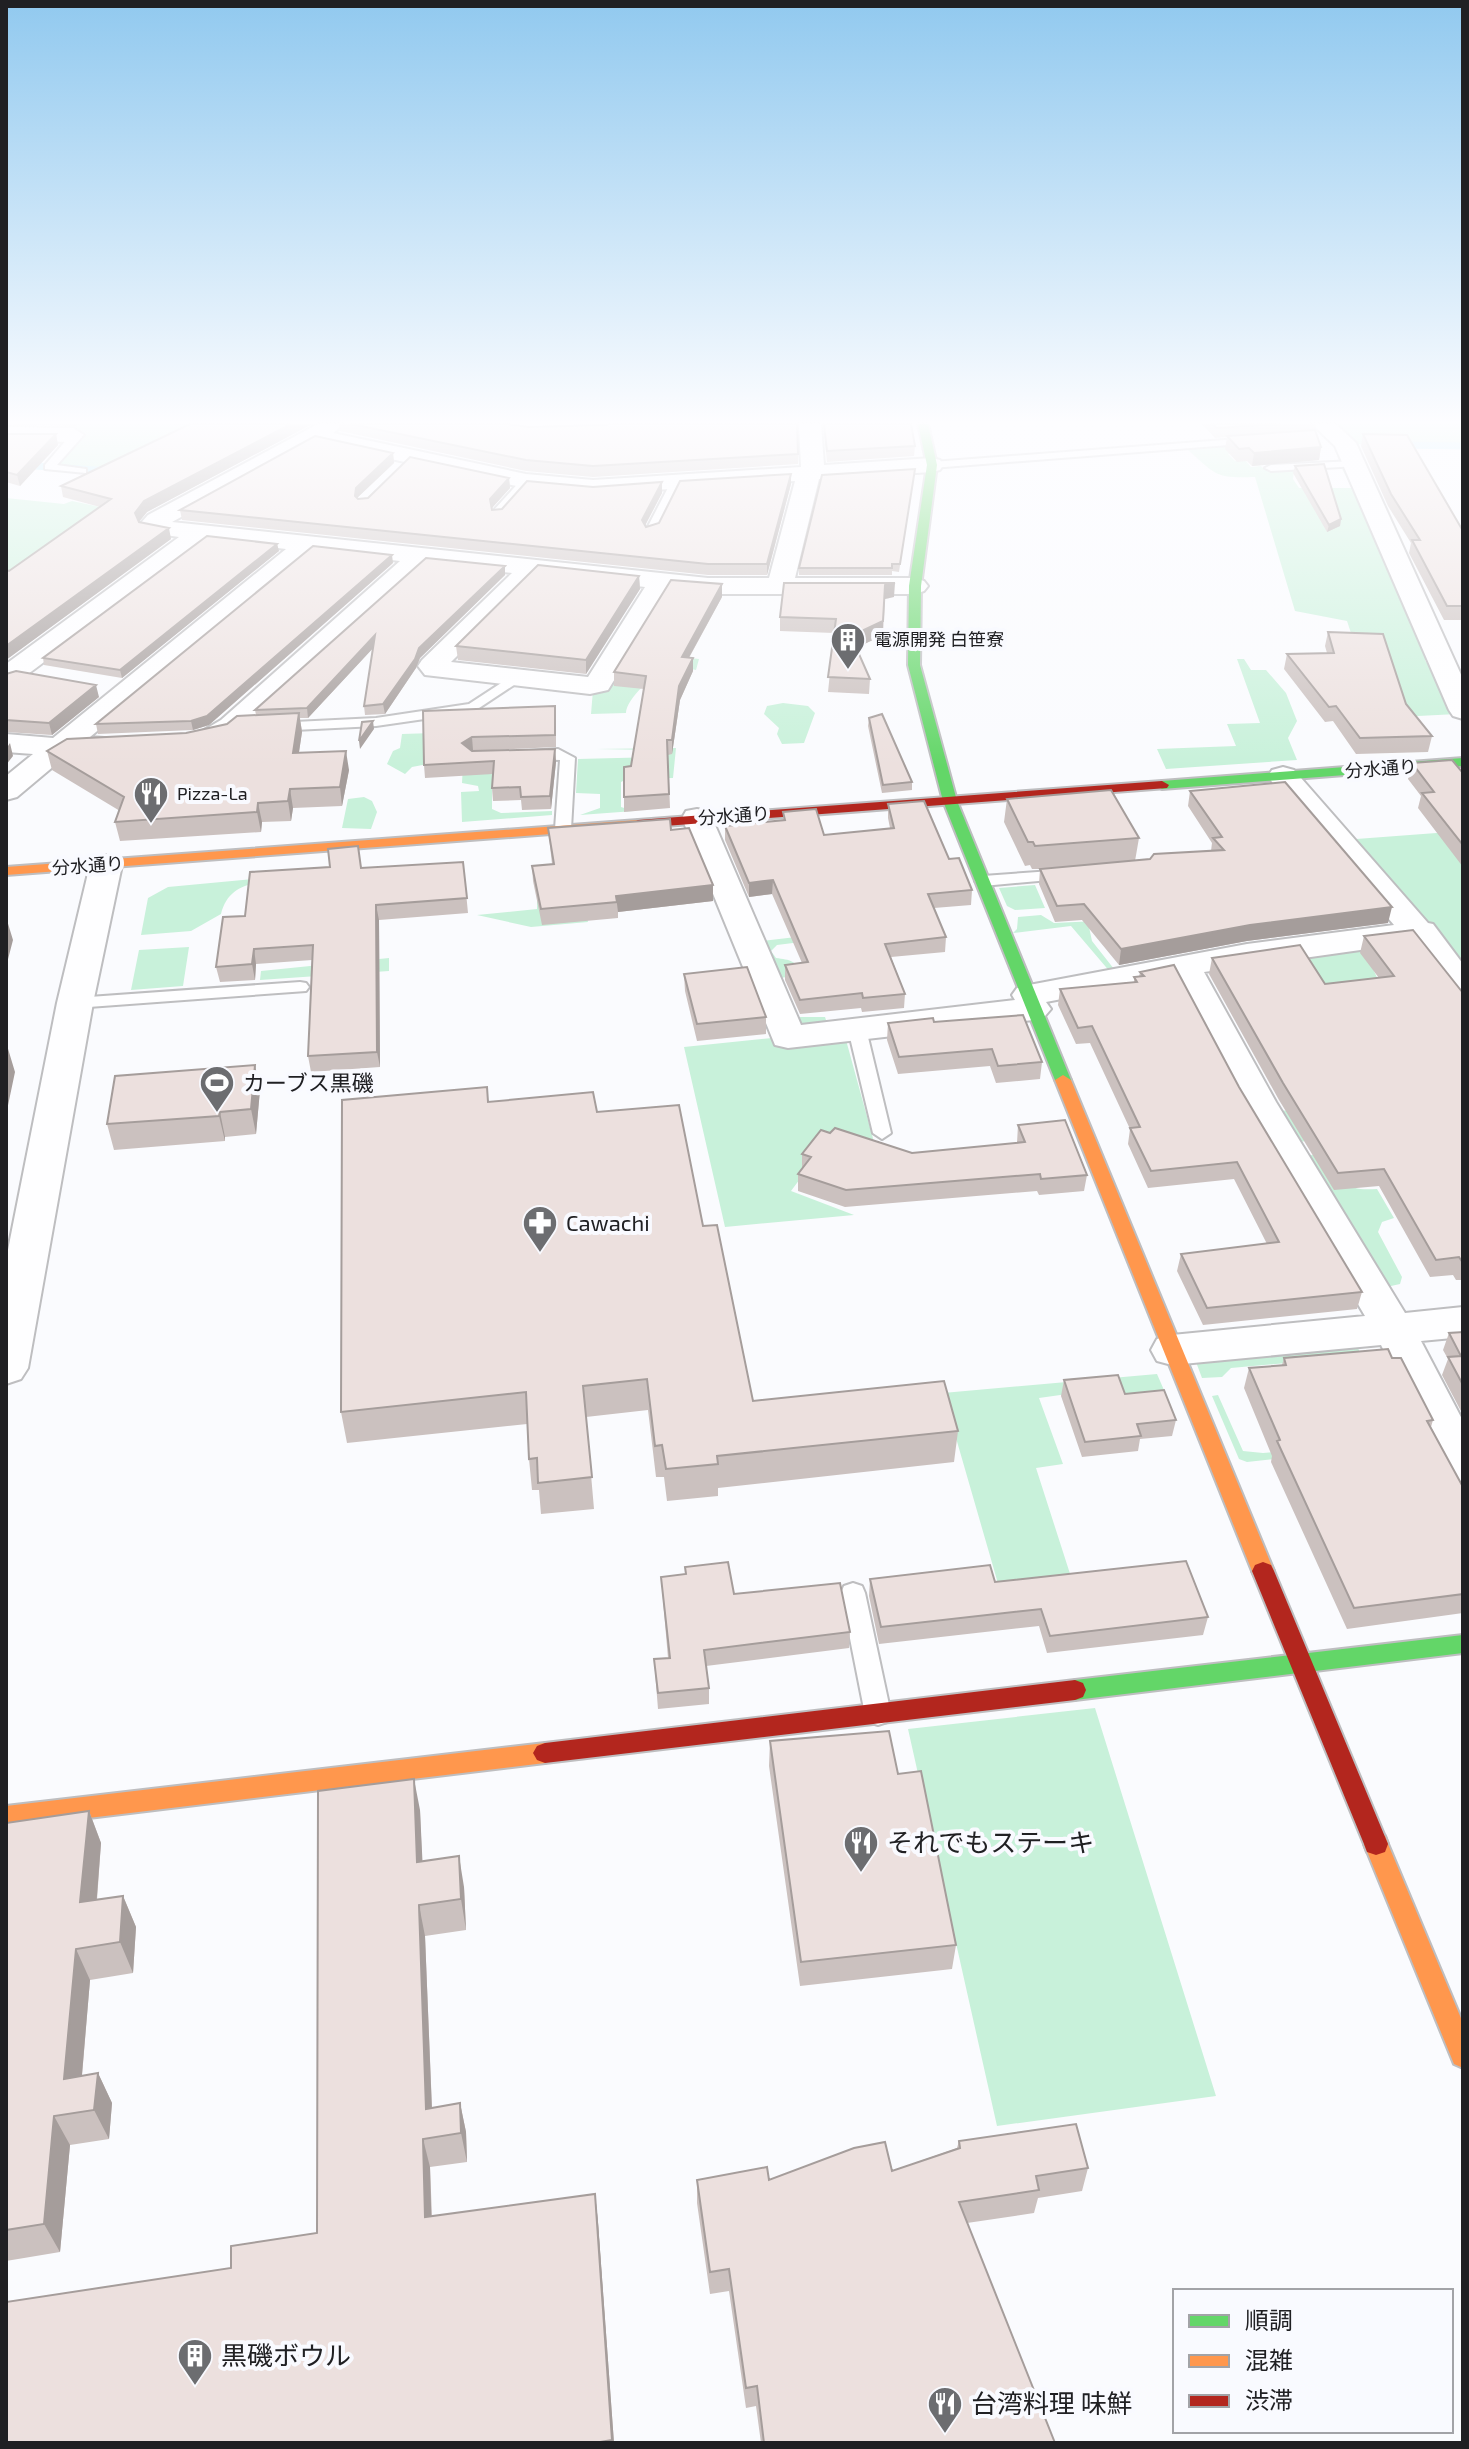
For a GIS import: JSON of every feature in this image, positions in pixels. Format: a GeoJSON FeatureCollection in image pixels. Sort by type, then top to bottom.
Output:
{"type":"FeatureCollection","features":[{"type":"Feature","properties":{"kind":"street"},"geometry":{"type":"LineString","coordinates":[[10,674],[193,538]]}},
{"type":"Feature","properties":{"kind":"street"},"geometry":{"type":"LineString","coordinates":[[252,538],[722,586],[915,586]]}},
{"type":"Feature","properties":{"kind":"street"},"geometry":{"type":"LineString","coordinates":[[780,586],[793,538]]}},
{"type":"Feature","properties":{"kind":"street"},"geometry":{"type":"LineString","coordinates":[[922,538],[915,586],[914,665],[950,801],[1463,2055]]}},
{"type":"Feature","properties":{"kind":"street"},"geometry":{"type":"LineString","coordinates":[[1387,538],[1463,710]]}},
{"type":"Feature","properties":{"kind":"street"},"geometry":{"type":"LineString","coordinates":[[6,791],[306,545]]}},
{"type":"Feature","properties":{"kind":"street"},"geometry":{"type":"LineString","coordinates":[[166,743],[209,739],[228,728],[419,557]]}},
{"type":"Feature","properties":{"kind":"street"},"geometry":{"type":"LineString","coordinates":[[531,568],[432,666],[435,669],[590,686],[598,684],[662,581]]}},
{"type":"Feature","properties":{"kind":"street"},"geometry":{"type":"LineString","coordinates":[[10,674],[56,678]]}},
{"type":"Feature","properties":{"kind":"street"},"geometry":{"type":"LineString","coordinates":[[99,685],[127,690]]}},
{"type":"Feature","properties":{"kind":"street"},"geometry":{"type":"LineString","coordinates":[[6,743],[58,747],[135,744]]}},
{"type":"Feature","properties":{"kind":"street","name":"分水通り"},"geometry":{"type":"LineString","coordinates":[[6,871],[1463,762]]}},
{"type":"Feature","properties":{"kind":"street"},"geometry":{"type":"LineString","coordinates":[[1283,776],[1323,829],[1421,931],[1463,986]]}},
{"type":"Feature","properties":{"kind":"street"},"geometry":{"type":"LineString","coordinates":[[697,818],[788,1037],[1031,1002],[1183,965],[1247,954],[1421,931]]}},
{"type":"Feature","properties":{"kind":"street"},"geometry":{"type":"LineString","coordinates":[[6,1368],[75,1003],[106,865]]}},
{"type":"Feature","properties":{"kind":"street"},"geometry":{"type":"LineString","coordinates":[[1183,965],[1257,1102],[1394,1329],[1463,1465]]}},
{"type":"Feature","properties":{"kind":"street"},"geometry":{"type":"LineString","coordinates":[[1172,1350],[1463,1322]]}},
{"type":"Feature","properties":{"kind":"street"},"geometry":{"type":"LineString","coordinates":[[6,1817],[1463,1644]]}},
{"type":"Feature","properties":{"kind":"lane"},"geometry":{"type":"LineString","coordinates":[[228,728],[376,722],[473,708],[515,678]]}},
{"type":"Feature","properties":{"kind":"lane"},"geometry":{"type":"LineString","coordinates":[[516,755],[558,753],[568,758],[563,829]]}},
{"type":"Feature","properties":{"kind":"lane"},"geometry":{"type":"LineString","coordinates":[[983,881],[1078,874]]}},
{"type":"Feature","properties":{"kind":"lane"},"geometry":{"type":"LineString","coordinates":[[75,1003],[300,987]]}},
{"type":"Feature","properties":{"kind":"lane"},"geometry":{"type":"LineString","coordinates":[[857,1029],[882,1133]]}},
{"type":"Feature","properties":{"kind":"lane"},"geometry":{"type":"LineString","coordinates":[[853,1593],[878,1714]]}},
{"type":"Feature","properties":{"kind":"green space"},"geometry":{"type":"Polygon","coordinates":[[[6,538],[63,538],[6,579],[6,538]]]}},
{"type":"Feature","properties":{"kind":"green space"},"geometry":{"type":"Polygon","coordinates":[[[1273,538],[1382,538],[1438,660],[1425,660],[1457,714],[1379,718],[1347,621],[1295,611],[1273,538]]]}},
{"type":"Feature","properties":{"kind":"green space"},"geometry":{"type":"Polygon","coordinates":[[[656,654],[699,659],[696,670],[673,667],[657,675],[636,694],[626,713],[591,714],[593,690],[623,661],[656,654]]]}},
{"type":"Feature","properties":{"kind":"green space"},"geometry":{"type":"Polygon","coordinates":[[[1237,659],[1244,659],[1251,670],[1266,670],[1286,693],[1297,721],[1288,738],[1297,760],[1166,769],[1157,749],[1236,746],[1227,724],[1260,723],[1237,659]]]}},
{"type":"Feature","properties":{"kind":"green space"},"geometry":{"type":"Polygon","coordinates":[[[783,703],[808,706],[815,713],[804,743],[782,744],[777,734],[779,728],[764,714],[767,706],[783,703]]]}},
{"type":"Feature","properties":{"kind":"green space"},"geometry":{"type":"Polygon","coordinates":[[[433,733],[433,763],[412,767],[405,774],[387,764],[393,751],[400,748],[402,734],[433,733]]]}},
{"type":"Feature","properties":{"kind":"green space"},"geometry":{"type":"Polygon","coordinates":[[[676,748],[673,778],[627,779],[621,782],[621,807],[634,811],[580,815],[600,808],[600,794],[576,793],[578,759],[657,757],[656,750],[596,749],[676,748]]]}},
{"type":"Feature","properties":{"kind":"green space"},"geometry":{"type":"Polygon","coordinates":[[[463,763],[507,778],[492,782],[492,809],[501,813],[552,811],[552,815],[462,822],[461,792],[479,791],[478,786],[462,783],[463,763]]]}},
{"type":"Feature","properties":{"kind":"green space"},"geometry":{"type":"Polygon","coordinates":[[[364,797],[372,801],[377,812],[371,829],[342,828],[348,799],[364,797]]]}},
{"type":"Feature","properties":{"kind":"green space"},"geometry":{"type":"Polygon","coordinates":[[[1463,831],[1463,971],[1343,840],[1463,831]]]}},
{"type":"Feature","properties":{"kind":"green space"},"geometry":{"type":"Polygon","coordinates":[[[327,872],[313,877],[250,884],[228,899],[221,914],[191,931],[141,935],[148,898],[168,887],[327,872]]]}},
{"type":"Feature","properties":{"kind":"green space"},"geometry":{"type":"Polygon","coordinates":[[[1035,885],[1045,908],[1015,910],[1007,906],[999,888],[1035,885]]]}},
{"type":"Feature","properties":{"kind":"green space"},"geometry":{"type":"Polygon","coordinates":[[[579,890],[588,922],[531,927],[477,915],[537,909],[537,894],[579,890]]]}},
{"type":"Feature","properties":{"kind":"green space"},"geometry":{"type":"Polygon","coordinates":[[[1041,915],[1054,923],[1097,921],[1089,927],[1092,941],[1114,969],[1111,973],[1071,926],[1013,933],[1017,929],[1018,917],[1041,915]]]}},
{"type":"Feature","properties":{"kind":"green space"},"geometry":{"type":"Polygon","coordinates":[[[830,933],[857,935],[777,945],[771,951],[776,958],[797,966],[801,975],[780,978],[794,1012],[799,1017],[825,1017],[827,1023],[792,1029],[761,941],[830,933]]]}},
{"type":"Feature","properties":{"kind":"green space"},"geometry":{"type":"Polygon","coordinates":[[[1413,937],[1367,956],[1381,986],[1342,1020],[1299,954],[1413,937]]]}},
{"type":"Feature","properties":{"kind":"green space"},"geometry":{"type":"Polygon","coordinates":[[[189,947],[183,986],[131,990],[139,950],[189,947]]]}},
{"type":"Feature","properties":{"kind":"green space"},"geometry":{"type":"Polygon","coordinates":[[[389,958],[389,971],[260,980],[261,971],[389,958]]]}},
{"type":"Feature","properties":{"kind":"green space"},"geometry":{"type":"Polygon","coordinates":[[[772,1038],[776,1045],[846,1040],[874,1142],[826,1144],[791,1191],[854,1215],[725,1227],[684,1047],[772,1038]]]}},
{"type":"Feature","properties":{"kind":"green space"},"geometry":{"type":"Polygon","coordinates":[[[1296,1110],[1319,1134],[1331,1138],[1387,1133],[1396,1151],[1370,1155],[1346,1152],[1333,1157],[1348,1184],[1359,1189],[1377,1189],[1394,1218],[1382,1222],[1378,1232],[1402,1277],[1400,1284],[1382,1288],[1303,1156],[1330,1153],[1322,1140],[1295,1142],[1276,1111],[1296,1110]]]}},
{"type":"Feature","properties":{"kind":"green space"},"geometry":{"type":"Polygon","coordinates":[[[1358,1348],[1364,1362],[1329,1453],[1247,1462],[1239,1459],[1212,1396],[1218,1395],[1243,1451],[1263,1453],[1327,1448],[1287,1363],[1231,1368],[1222,1377],[1202,1378],[1196,1362],[1358,1348]]]}},
{"type":"Feature","properties":{"kind":"green space"},"geometry":{"type":"Polygon","coordinates":[[[1157,1374],[1167,1397],[1127,1401],[1110,1388],[1039,1398],[1063,1464],[1036,1468],[1072,1580],[999,1587],[943,1393],[1157,1374]]]}},
{"type":"Feature","properties":{"kind":"green space"},"geometry":{"type":"Polygon","coordinates":[[[1095,1708],[1216,2096],[997,2126],[908,1729],[1095,1708]]]}},
{"type":"Feature","properties":{"kind":"building"},"geometry":{"type":"Polygon","coordinates":[[[55,538],[155,538],[6,646],[6,570],[9,571],[55,538]]]}},
{"type":"Feature","properties":{"kind":"building"},"geometry":{"type":"Polygon","coordinates":[[[204,538],[277,544],[120,670],[43,658],[204,538]]]}},
{"type":"Feature","properties":{"kind":"building"},"geometry":{"type":"Polygon","coordinates":[[[457,538],[774,538],[767,564],[708,564],[457,538]]]}},
{"type":"Feature","properties":{"kind":"building"},"geometry":{"type":"Polygon","coordinates":[[[806,538],[904,538],[900,564],[892,564],[892,568],[799,568],[806,538]]]}},
{"type":"Feature","properties":{"kind":"building"},"geometry":{"type":"Polygon","coordinates":[[[1463,538],[1463,606],[1447,606],[1412,540],[1463,538]]]}},
{"type":"Feature","properties":{"kind":"building"},"geometry":{"type":"Polygon","coordinates":[[[313,546],[392,555],[207,716],[191,721],[96,724],[313,546]]]}},
{"type":"Feature","properties":{"kind":"building"},"geometry":{"type":"Polygon","coordinates":[[[426,558],[505,566],[419,648],[415,659],[383,704],[364,706],[375,635],[307,708],[255,710],[426,558]]]}},
{"type":"Feature","properties":{"kind":"building"},"geometry":{"type":"Polygon","coordinates":[[[538,565],[639,576],[586,660],[456,646],[538,565]]]}},
{"type":"Feature","properties":{"kind":"building"},"geometry":{"type":"Polygon","coordinates":[[[671,580],[722,584],[682,657],[693,658],[679,686],[672,740],[667,740],[669,794],[624,797],[624,767],[631,766],[646,676],[614,672],[671,580]]]}},
{"type":"Feature","properties":{"kind":"building"},"geometry":{"type":"Polygon","coordinates":[[[784,583],[895,583],[885,585],[883,621],[851,636],[870,679],[828,677],[836,619],[780,617],[784,583]]]}},
{"type":"Feature","properties":{"kind":"building"},"geometry":{"type":"Polygon","coordinates":[[[1328,632],[1383,634],[1406,704],[1432,736],[1360,738],[1336,706],[1329,707],[1287,654],[1334,653],[1328,632]]]}},
{"type":"Feature","properties":{"kind":"building"},"geometry":{"type":"Polygon","coordinates":[[[16,671],[96,685],[49,723],[6,720],[6,674],[16,671]]]}},
{"type":"Feature","properties":{"kind":"building"},"geometry":{"type":"Polygon","coordinates":[[[555,706],[555,735],[472,737],[462,743],[472,751],[555,749],[550,796],[521,797],[520,787],[492,788],[494,761],[424,765],[423,711],[555,706]]]}},
{"type":"Feature","properties":{"kind":"building"},"geometry":{"type":"Polygon","coordinates":[[[299,713],[293,753],[346,751],[340,787],[290,789],[288,801],[258,803],[257,812],[115,822],[124,797],[47,751],[67,739],[186,733],[227,724],[237,716],[299,713]]]}},
{"type":"Feature","properties":{"kind":"building"},"geometry":{"type":"Polygon","coordinates":[[[882,714],[912,782],[883,785],[869,718],[882,714]]]}},
{"type":"Feature","properties":{"kind":"building"},"geometry":{"type":"Polygon","coordinates":[[[373,721],[359,741],[362,722],[373,721]]]}},
{"type":"Feature","properties":{"kind":"building"},"geometry":{"type":"Polygon","coordinates":[[[1452,760],[1463,773],[1463,845],[1422,793],[1434,792],[1412,763],[1452,760]]]}},
{"type":"Feature","properties":{"kind":"building"},"geometry":{"type":"Polygon","coordinates":[[[1285,782],[1392,907],[1250,925],[1121,949],[1084,904],[1057,906],[1040,869],[1150,859],[1154,854],[1224,850],[1213,838],[1222,837],[1190,791],[1285,782]]]}},
{"type":"Feature","properties":{"kind":"building"},"geometry":{"type":"Polygon","coordinates":[[[1111,790],[1139,838],[1035,846],[1033,842],[1028,842],[1007,799],[1111,790]]]}},
{"type":"Feature","properties":{"kind":"building"},"geometry":{"type":"Polygon","coordinates":[[[924,801],[949,859],[959,858],[972,890],[928,894],[946,937],[885,944],[905,994],[863,998],[862,993],[800,1000],[785,965],[808,962],[773,880],[749,883],[725,826],[785,820],[783,812],[816,809],[824,835],[894,828],[888,804],[924,801]]]}},
{"type":"Feature","properties":{"kind":"building"},"geometry":{"type":"Polygon","coordinates":[[[670,819],[671,830],[689,828],[713,885],[616,896],[617,902],[541,909],[532,866],[554,864],[548,828],[670,819]]]}},
{"type":"Feature","properties":{"kind":"building"},"geometry":{"type":"Polygon","coordinates":[[[358,846],[361,868],[463,862],[467,898],[376,905],[377,1052],[308,1056],[313,945],[254,949],[252,964],[216,967],[223,917],[245,916],[250,872],[330,867],[328,849],[358,846]]]}},
{"type":"Feature","properties":{"kind":"building"},"geometry":{"type":"Polygon","coordinates":[[[1413,930],[1463,993],[1463,1263],[1459,1257],[1436,1260],[1384,1169],[1338,1173],[1212,958],[1300,945],[1325,984],[1394,976],[1364,936],[1413,930]]]}},
{"type":"Feature","properties":{"kind":"building"},"geometry":{"type":"Polygon","coordinates":[[[1174,965],[1239,1087],[1362,1292],[1207,1308],[1181,1254],[1279,1242],[1237,1162],[1151,1171],[1130,1128],[1140,1127],[1092,1026],[1078,1028],[1060,989],[1137,982],[1134,977],[1144,976],[1140,972],[1174,965]]]}},
{"type":"Feature","properties":{"kind":"building"},"geometry":{"type":"Polygon","coordinates":[[[747,967],[766,1017],[697,1024],[684,974],[747,967]]]}},
{"type":"Feature","properties":{"kind":"building"},"geometry":{"type":"Polygon","coordinates":[[[1023,1015],[1042,1062],[998,1066],[992,1049],[899,1057],[888,1023],[933,1018],[934,1022],[1023,1015]]]}},
{"type":"Feature","properties":{"kind":"building"},"geometry":{"type":"Polygon","coordinates":[[[255,1065],[251,1109],[220,1112],[219,1116],[107,1124],[115,1076],[255,1065]]]}},
{"type":"Feature","properties":{"kind":"building"},"geometry":{"type":"Polygon","coordinates":[[[487,1087],[488,1102],[593,1092],[597,1112],[679,1105],[703,1226],[717,1225],[753,1401],[944,1381],[958,1431],[717,1456],[718,1464],[666,1469],[662,1445],[655,1446],[647,1379],[583,1386],[592,1477],[538,1483],[537,1458],[529,1459],[526,1392],[341,1412],[342,1100],[487,1087]]]}},
{"type":"Feature","properties":{"kind":"building"},"geometry":{"type":"Polygon","coordinates":[[[1065,1120],[1087,1175],[1041,1179],[1040,1174],[846,1190],[798,1174],[811,1157],[802,1154],[821,1130],[830,1133],[835,1128],[912,1153],[1025,1142],[1018,1125],[1065,1120]]]}},
{"type":"Feature","properties":{"kind":"building"},"geometry":{"type":"Polygon","coordinates":[[[1463,1332],[1463,1385],[1448,1357],[1461,1356],[1449,1333],[1463,1332]]]}},
{"type":"Feature","properties":{"kind":"building"},"geometry":{"type":"Polygon","coordinates":[[[1388,1349],[1392,1358],[1401,1358],[1433,1420],[1427,1421],[1463,1487],[1463,1594],[1354,1608],[1277,1441],[1280,1440],[1249,1368],[1286,1365],[1284,1358],[1388,1349]]]}},
{"type":"Feature","properties":{"kind":"building"},"geometry":{"type":"Polygon","coordinates":[[[1118,1375],[1125,1394],[1164,1390],[1176,1420],[1137,1424],[1141,1436],[1085,1442],[1064,1380],[1118,1375]]]}},
{"type":"Feature","properties":{"kind":"building"},"geometry":{"type":"Polygon","coordinates":[[[1186,1561],[1208,1617],[1050,1636],[1041,1609],[881,1627],[870,1579],[990,1565],[995,1582],[1186,1561]]]}},
{"type":"Feature","properties":{"kind":"building"},"geometry":{"type":"Polygon","coordinates":[[[728,1562],[734,1594],[840,1583],[850,1632],[704,1650],[709,1688],[658,1693],[654,1659],[670,1658],[661,1577],[686,1574],[685,1567],[728,1562]]]}},
{"type":"Feature","properties":{"kind":"building"},"geometry":{"type":"Polygon","coordinates":[[[889,1731],[898,1774],[921,1771],[956,1945],[801,1962],[770,1741],[889,1731]]]}},
{"type":"Feature","properties":{"kind":"building"},"geometry":{"type":"Polygon","coordinates":[[[414,1779],[417,1862],[459,1856],[461,1899],[419,1905],[426,2109],[460,2103],[461,2133],[423,2139],[425,2217],[595,2194],[612,2440],[594,2443],[6,2443],[6,2302],[231,2268],[231,2246],[317,2233],[318,1791],[414,1779]]]}},
{"type":"Feature","properties":{"kind":"building"},"geometry":{"type":"Polygon","coordinates":[[[89,1811],[80,1902],[123,1896],[120,1942],[76,1949],[64,2079],[98,2073],[94,2110],[54,2116],[44,2224],[6,2230],[6,1823],[89,1811]]]}},
{"type":"Feature","properties":{"kind":"building"},"geometry":{"type":"Polygon","coordinates":[[[1076,2124],[1088,2168],[1036,2176],[1039,2190],[959,2202],[1055,2443],[764,2443],[757,2386],[746,2388],[729,2269],[710,2272],[697,2180],[767,2167],[769,2180],[854,2148],[885,2142],[892,2171],[960,2148],[959,2141],[1076,2124]]]}},
{"type":"Feature","properties":{"kind":"traffic: fast"},"geometry":{"type":"LineString","coordinates":[[922,538],[915,586],[914,665],[950,801],[1063,1080]]}},
{"type":"Feature","properties":{"kind":"traffic: fast"},"geometry":{"type":"LineString","coordinates":[[1162,785],[1463,762]]}},
{"type":"Feature","properties":{"kind":"traffic: fast"},"geometry":{"type":"LineString","coordinates":[[1075,1690],[1463,1644]]}},
{"type":"Feature","properties":{"kind":"traffic: slow"},"geometry":{"type":"LineString","coordinates":[[6,871],[638,824]]}},
{"type":"Feature","properties":{"kind":"traffic: slow"},"geometry":{"type":"LineString","coordinates":[[1063,1080],[1263,1571]]}},
{"type":"Feature","properties":{"kind":"traffic: slow"},"geometry":{"type":"LineString","coordinates":[[6,1817],[545,1753]]}},
{"type":"Feature","properties":{"kind":"traffic: slow"},"geometry":{"type":"LineString","coordinates":[[1376,1844],[1463,2055]]}},
{"type":"Feature","properties":{"kind":"traffic: jam"},"geometry":{"type":"LineString","coordinates":[[638,824],[1162,785]]}},
{"type":"Feature","properties":{"kind":"traffic: jam"},"geometry":{"type":"LineString","coordinates":[[1263,1571],[1376,1844]]}},
{"type":"Feature","properties":{"kind":"traffic: jam"},"geometry":{"type":"LineString","coordinates":[[545,1753],[1075,1690]]}},
{"type":"Feature","properties":{"kind":"place","name":"電源開発 白笹寮"},"geometry":{"type":"Point","coordinates":[848,671]}},
{"type":"Feature","properties":{"kind":"place","name":"Pizza-La"},"geometry":{"type":"Point","coordinates":[151,825]}},
{"type":"Feature","properties":{"kind":"place","name":"カーブス黒磯"},"geometry":{"type":"Point","coordinates":[217,1114]}},
{"type":"Feature","properties":{"kind":"place","name":"Cawachi"},"geometry":{"type":"Point","coordinates":[540,1254]}},
{"type":"Feature","properties":{"kind":"place","name":"それでもステーキ"},"geometry":{"type":"Point","coordinates":[861,1874]}},
{"type":"Feature","properties":{"kind":"place","name":"黒磯ボウル"},"geometry":{"type":"Point","coordinates":[195,2387]}},
{"type":"Feature","properties":{"kind":"place","name":"台湾料理 味鮮"},"geometry":{"type":"Point","coordinates":[945,2435]}}]}
